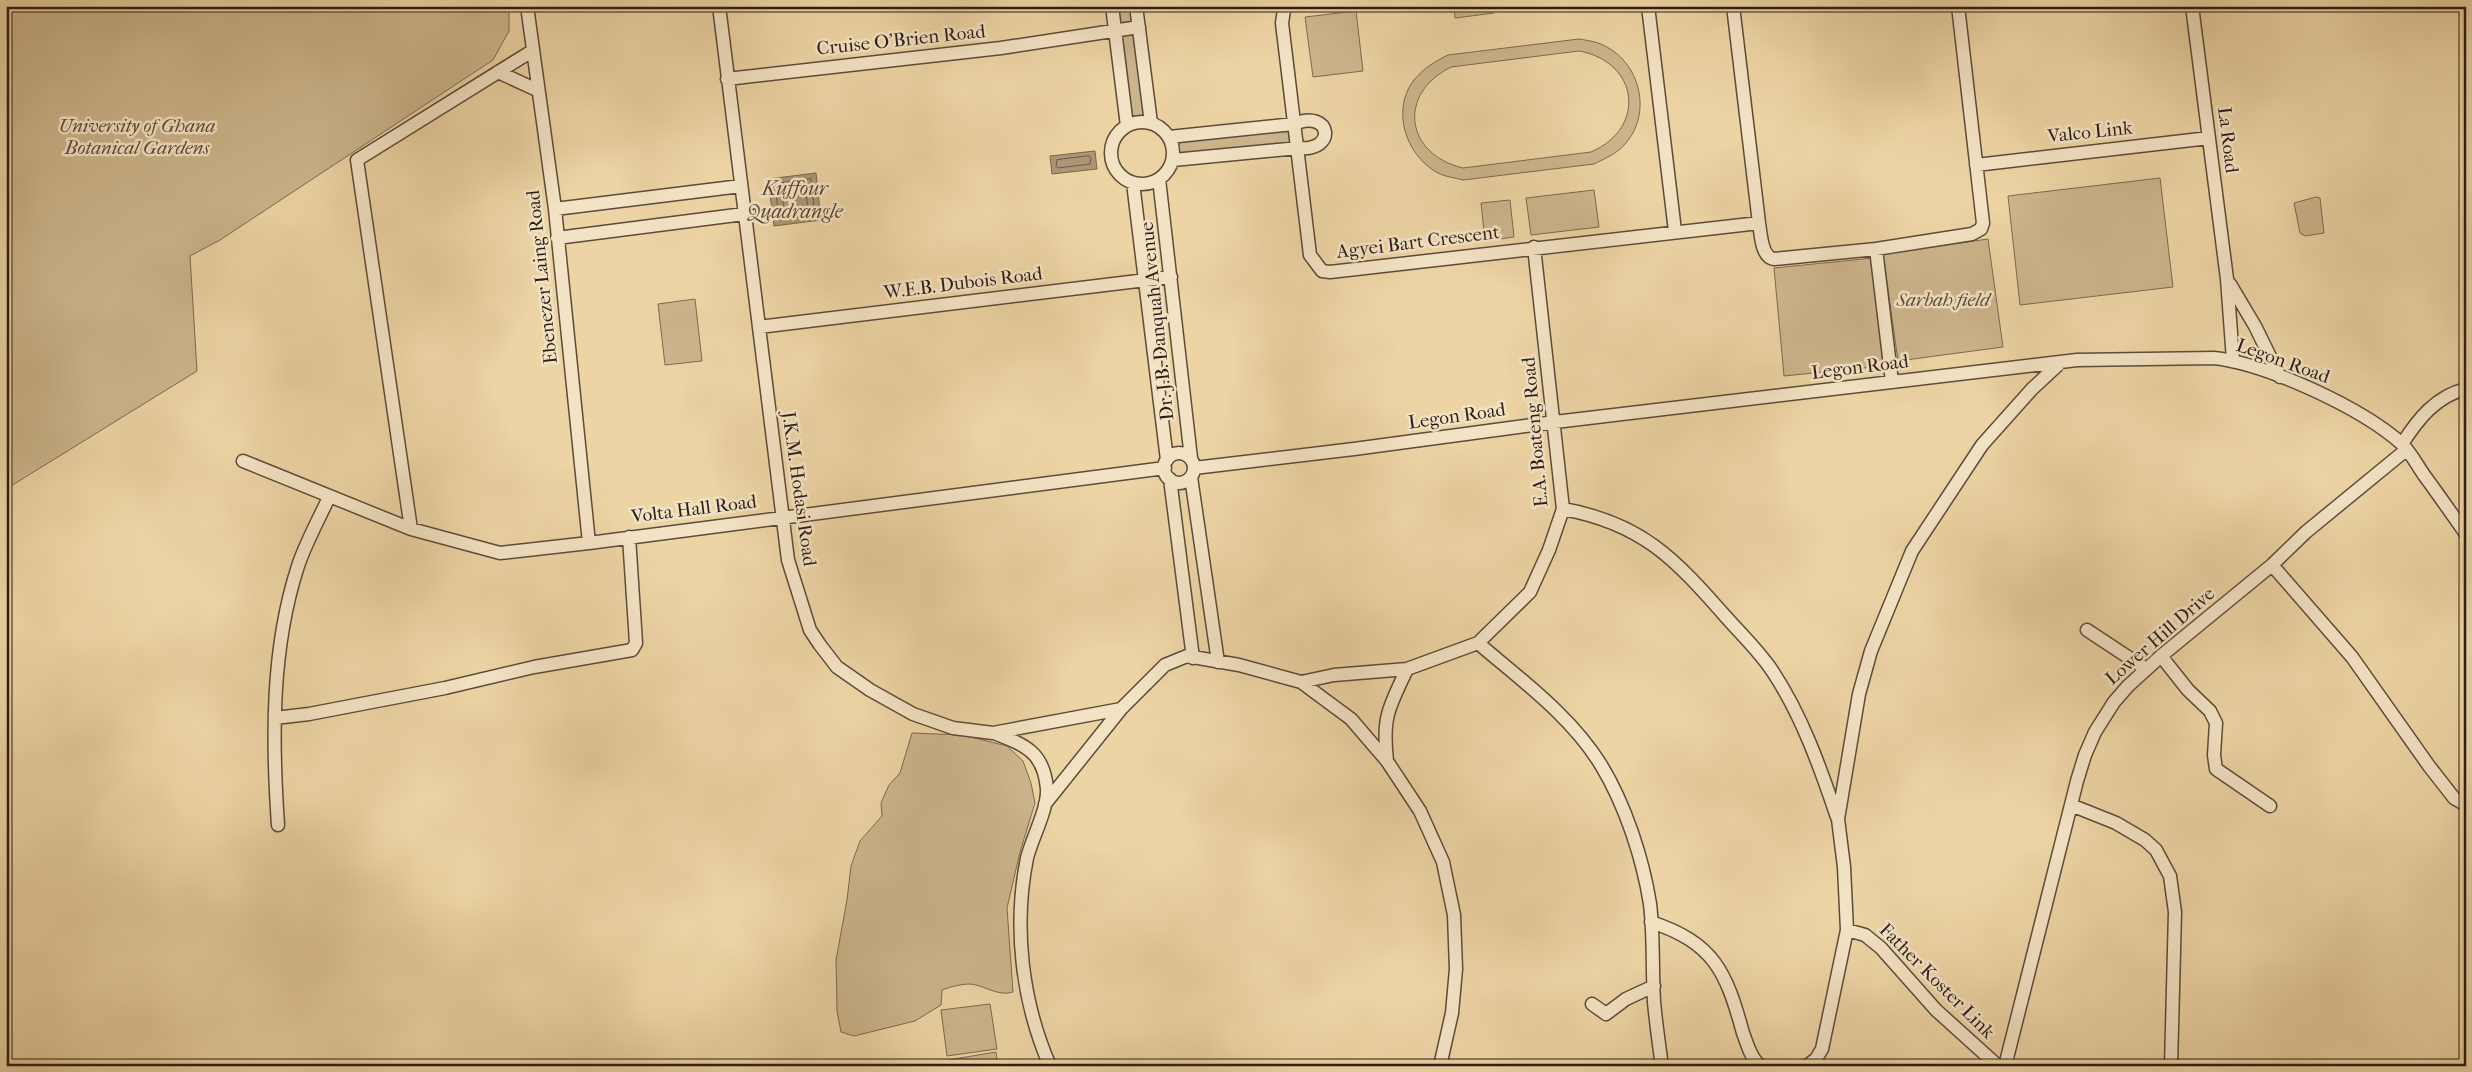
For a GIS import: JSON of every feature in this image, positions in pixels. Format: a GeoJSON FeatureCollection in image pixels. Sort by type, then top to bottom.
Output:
{"type":"FeatureCollection","features":[{"type":"Feature","properties":{"kind":"street","name":"Ebenezer Laing Road"},"geometry":{"type":"LineString","coordinates":[[527,6],[537,90],[555,209],[589,543]]}},
{"type":"Feature","properties":{"kind":"street","name":"J.K.M. Hodasi Road"},"geometry":{"type":"LineString","coordinates":[[719,6],[788,560],[805,616],[820,645],[837,667],[870,690],[913,714],[953,728],[992,733],[1121,709]]}},
{"type":"Feature","properties":{"kind":"street"},"geometry":{"type":"LineString","coordinates":[[1112,6],[1127,126]]}},
{"type":"Feature","properties":{"kind":"street"},"geometry":{"type":"LineString","coordinates":[[1136,6],[1151,123]]}},
{"type":"Feature","properties":{"kind":"street","name":"Agyei Bart Crescent"},"geometry":{"type":"LineString","coordinates":[[1288,6],[1284,10],[1282,23],[1310,255],[1322,271],[1330,272],[1534,247],[1758,223]]}},
{"type":"Feature","properties":{"kind":"street"},"geometry":{"type":"LineString","coordinates":[[1648,6],[1675,231]]}},
{"type":"Feature","properties":{"kind":"street"},"geometry":{"type":"LineString","coordinates":[[1733,6],[1758,223],[1764,250],[1768,256],[1774,259],[1876,249],[1972,234],[1981,229],[1983,223],[1958,6]]}},
{"type":"Feature","properties":{"kind":"street","name":"La Road"},"geometry":{"type":"LineString","coordinates":[[2192,6],[2227,279],[2233,360]]}},
{"type":"Feature","properties":{"kind":"street","name":"Cruise O'Brien Road"},"geometry":{"type":"LineString","coordinates":[[727,79],[1002,48],[1139,27]]}},
{"type":"Feature","properties":{"kind":"street"},"geometry":{"type":"LineString","coordinates":[[411,529],[357,160],[532,51]]}},
{"type":"Feature","properties":{"kind":"street"},"geometry":{"type":"LineString","coordinates":[[498,72],[537,90]]}},
{"type":"Feature","properties":{"kind":"street"},"geometry":{"type":"LineString","coordinates":[[1168,137],[1294,124],[1313,119],[1322,125],[1324,129],[1324,140],[1317,147],[1172,160]]}},
{"type":"Feature","properties":{"kind":"street"},"geometry":{"type":"LineString","coordinates":[[1139,122],[1151,123],[1161,128],[1168,137],[1173,148],[1172,160],[1168,171],[1159,179],[1147,184],[1133,183],[1121,176],[1112,158],[1115,138],[1127,126],[1139,122]]}},
{"type":"Feature","properties":{"kind":"street","name":"Valco Link"},"geometry":{"type":"LineString","coordinates":[[1976,165],[2209,138]]}},
{"type":"Feature","properties":{"kind":"street","name":"Dr. J.B. Danquah Avenue"},"geometry":{"type":"LineString","coordinates":[[1159,179],[1192,468],[1218,662]]}},
{"type":"Feature","properties":{"kind":"street","name":"Dr. J.B. Danquah Avenue"},"geometry":{"type":"LineString","coordinates":[[1133,183],[1167,469],[1193,658]]}},
{"type":"Feature","properties":{"kind":"street"},"geometry":{"type":"LineString","coordinates":[[555,209],[741,186]]}},
{"type":"Feature","properties":{"kind":"street"},"geometry":{"type":"LineString","coordinates":[[558,238],[744,214]]}},
{"type":"Feature","properties":{"kind":"street","name":"E.A. Boateng Road"},"geometry":{"type":"LineString","coordinates":[[1300,682],[1334,675],[1407,669],[1478,643],[1530,592],[1549,550],[1563,509],[1555,422],[1534,247]]}},
{"type":"Feature","properties":{"kind":"street"},"geometry":{"type":"LineString","coordinates":[[1876,249],[1892,382]]}},
{"type":"Feature","properties":{"kind":"street","name":"W.E.B. Dubois Road"},"geometry":{"type":"LineString","coordinates":[[759,327],[1171,277]]}},
{"type":"Feature","properties":{"kind":"street","name":"La Road"},"geometry":{"type":"LineString","coordinates":[[2227,279],[2255,326],[2280,377]]}},
{"type":"Feature","properties":{"kind":"street","name":"Legon Road"},"geometry":{"type":"LineString","coordinates":[[1192,468],[1354,449],[1555,422],[2061,362],[2168,358],[2233,360],[2334,399],[2404,447],[2466,534]]}},
{"type":"Feature","properties":{"kind":"street"},"geometry":{"type":"LineString","coordinates":[[1838,819],[1859,694],[1871,651],[1912,551],[1982,445],[2032,389],[2061,362]]}},
{"type":"Feature","properties":{"kind":"street","name":"Lower Hill Drive"},"geometry":{"type":"LineString","coordinates":[[2005,1066],[2085,755],[2095,732],[2114,702],[2146,669],[2272,565],[2306,532],[2404,447],[2435,403],[2451,392],[2466,389]]}},
{"type":"Feature","properties":{"kind":"street"},"geometry":{"type":"LineString","coordinates":[[1179,453],[1186,454],[1192,468],[1184,482],[1167,469],[1172,455],[1179,453]]}},
{"type":"Feature","properties":{"kind":"street","name":"Volta Hall Road"},"geometry":{"type":"LineString","coordinates":[[243,461],[411,529],[500,553],[1167,469]]}},
{"type":"Feature","properties":{"kind":"street"},"geometry":{"type":"LineString","coordinates":[[278,825],[273,761],[274,718],[280,647],[299,564],[329,496]]}},
{"type":"Feature","properties":{"kind":"street"},"geometry":{"type":"LineString","coordinates":[[1563,509],[1591,514],[1627,529],[1664,552],[1692,578],[1773,671],[1809,740],[1838,819],[1844,867],[1847,930],[1822,1049],[1816,1059],[1807,1066]]}},
{"type":"Feature","properties":{"kind":"street"},"geometry":{"type":"LineString","coordinates":[[274,718],[309,714],[445,688],[534,667],[632,650],[636,643],[629,537]]}},
{"type":"Feature","properties":{"kind":"street"},"geometry":{"type":"LineString","coordinates":[[2272,565],[2352,657],[2454,798],[2466,805]]}},
{"type":"Feature","properties":{"kind":"street"},"geometry":{"type":"LineString","coordinates":[[2087,630],[2146,669]]}},
{"type":"Feature","properties":{"kind":"street"},"geometry":{"type":"LineString","coordinates":[[1478,643],[1543,698],[1583,741],[1601,765],[1617,799],[1642,862],[1651,922],[1654,986],[1662,1066]]}},
{"type":"Feature","properties":{"kind":"street"},"geometry":{"type":"LineString","coordinates":[[1045,804],[1121,709],[1165,665],[1187,656],[1300,682],[1351,719],[1387,761],[1420,811],[1439,854],[1454,915],[1456,969],[1452,1013],[1440,1066]]}},
{"type":"Feature","properties":{"kind":"street"},"geometry":{"type":"LineString","coordinates":[[2161,656],[2216,723],[2214,755],[2216,769],[2270,806]]}},
{"type":"Feature","properties":{"kind":"street"},"geometry":{"type":"LineString","coordinates":[[1387,761],[1384,733],[1386,714],[1407,669]]}},
{"type":"Feature","properties":{"kind":"street"},"geometry":{"type":"LineString","coordinates":[[992,733],[1025,745],[1035,756],[1043,772],[1047,790],[1045,804],[1031,842],[1023,879],[1020,930],[1023,970],[1029,999],[1042,1047],[1050,1066]]}},
{"type":"Feature","properties":{"kind":"street"},"geometry":{"type":"LineString","coordinates":[[2072,805],[2116,822],[2145,840],[2161,856],[2170,876],[2175,912],[2171,1066]]}},
{"type":"Feature","properties":{"kind":"street"},"geometry":{"type":"LineString","coordinates":[[1651,922],[1686,936],[1700,945],[1710,956],[1721,971],[1748,1047],[1761,1066]]}},
{"type":"Feature","properties":{"kind":"street","name":"Father Koster Link"},"geometry":{"type":"LineString","coordinates":[[1847,930],[1865,934],[1881,948],[1936,1010],[1998,1066]]}},
{"type":"Feature","properties":{"kind":"street"},"geometry":{"type":"LineString","coordinates":[[1592,1004],[1606,1014],[1626,999],[1654,986]]}},
{"type":"Feature","properties":{"kind":"green space","name":"University of Ghana Botanical Gardens"},"geometry":{"type":"Polygon","coordinates":[[[6,6],[509,6],[509,31],[493,60],[220,240],[190,256],[197,371],[6,489],[6,6]]]}},
{"type":"Feature","properties":{"kind":"green space"},"geometry":{"type":"Polygon","coordinates":[[[1117,6],[1133,6],[1134,23],[1120,24],[1117,6]]]}},
{"type":"Feature","properties":{"kind":"green space"},"geometry":{"type":"Polygon","coordinates":[[[1454,6],[1493,6],[1494,13],[1455,18],[1454,6]]]}},
{"type":"Feature","properties":{"kind":"green space"},"geometry":{"type":"Polygon","coordinates":[[[1356,11],[1363,71],[1313,77],[1305,17],[1356,11]]]}},
{"type":"Feature","properties":{"kind":"green space"},"geometry":{"type":"Polygon","coordinates":[[[1134,33],[1146,118],[1138,121],[1132,119],[1122,37],[1134,33]]]}},
{"type":"Feature","properties":{"kind":"green space"},"geometry":{"type":"Polygon","coordinates":[[[1579,39],[1598,43],[1612,50],[1623,60],[1632,72],[1638,86],[1639,115],[1634,130],[1619,150],[1594,164],[1463,180],[1440,174],[1428,167],[1411,145],[1403,119],[1403,106],[1407,92],[1414,80],[1438,60],[1448,55],[1579,39]],[[1579,51],[1451,67],[1434,79],[1422,92],[1416,107],[1415,122],[1419,137],[1429,150],[1444,161],[1463,168],[1591,152],[1609,141],[1621,128],[1628,112],[1628,97],[1624,81],[1614,68],[1599,58],[1579,51]]]}},
{"type":"Feature","properties":{"kind":"green space"},"geometry":{"type":"Polygon","coordinates":[[[1290,128],[1294,143],[1180,154],[1177,149],[1180,142],[1290,128]]]}},
{"type":"Feature","properties":{"kind":"green space"},"geometry":{"type":"Polygon","coordinates":[[[2160,178],[2173,287],[2020,305],[2008,196],[2160,178]]]}},
{"type":"Feature","properties":{"kind":"green space"},"geometry":{"type":"Polygon","coordinates":[[[1594,190],[1599,227],[1531,235],[1526,198],[1594,190]]]}},
{"type":"Feature","properties":{"kind":"green space"},"geometry":{"type":"Polygon","coordinates":[[[2316,197],[2320,198],[2324,233],[2305,236],[2300,233],[2294,203],[2316,197]]]}},
{"type":"Feature","properties":{"kind":"green space"},"geometry":{"type":"Polygon","coordinates":[[[1510,200],[1514,237],[1485,241],[1481,203],[1510,200]]]}},
{"type":"Feature","properties":{"kind":"green space","name":"Sarbah field"},"geometry":{"type":"Polygon","coordinates":[[[1988,239],[2003,347],[1898,361],[1883,254],[1988,239]]]}},
{"type":"Feature","properties":{"kind":"green space","name":"Sarbah field"},"geometry":{"type":"Polygon","coordinates":[[[1873,258],[1883,366],[1784,376],[1774,268],[1873,258]]]}},
{"type":"Feature","properties":{"kind":"green space"},"geometry":{"type":"Polygon","coordinates":[[[695,299],[702,361],[665,365],[658,304],[695,299]]]}},
{"type":"Feature","properties":{"kind":"green space"},"geometry":{"type":"Polygon","coordinates":[[[912,733],[963,735],[1007,746],[1023,761],[1031,783],[1035,803],[1020,852],[1007,908],[1013,992],[996,992],[970,984],[952,987],[942,990],[941,1005],[915,1021],[854,1036],[841,1032],[837,1011],[836,960],[851,866],[860,841],[882,816],[881,803],[889,785],[900,773],[912,733]]]}},
{"type":"Feature","properties":{"kind":"green space"},"geometry":{"type":"Polygon","coordinates":[[[990,1004],[997,1049],[947,1056],[941,1010],[990,1004]]]}},
{"type":"Feature","properties":{"kind":"green space"},"geometry":{"type":"Polygon","coordinates":[[[996,1052],[998,1066],[949,1066],[948,1060],[996,1052]]]}},
{"type":"Feature","properties":{"kind":"water"},"geometry":{"type":"Polygon","coordinates":[[[1095,151],[1097,169],[1052,174],[1050,156],[1095,151]]]}},
{"type":"Feature","properties":{"kind":"water","name":"Kuffour Quadrangle"},"geometry":{"type":"Polygon","coordinates":[[[816,173],[821,220],[774,226],[768,179],[816,173]]]}}]}
